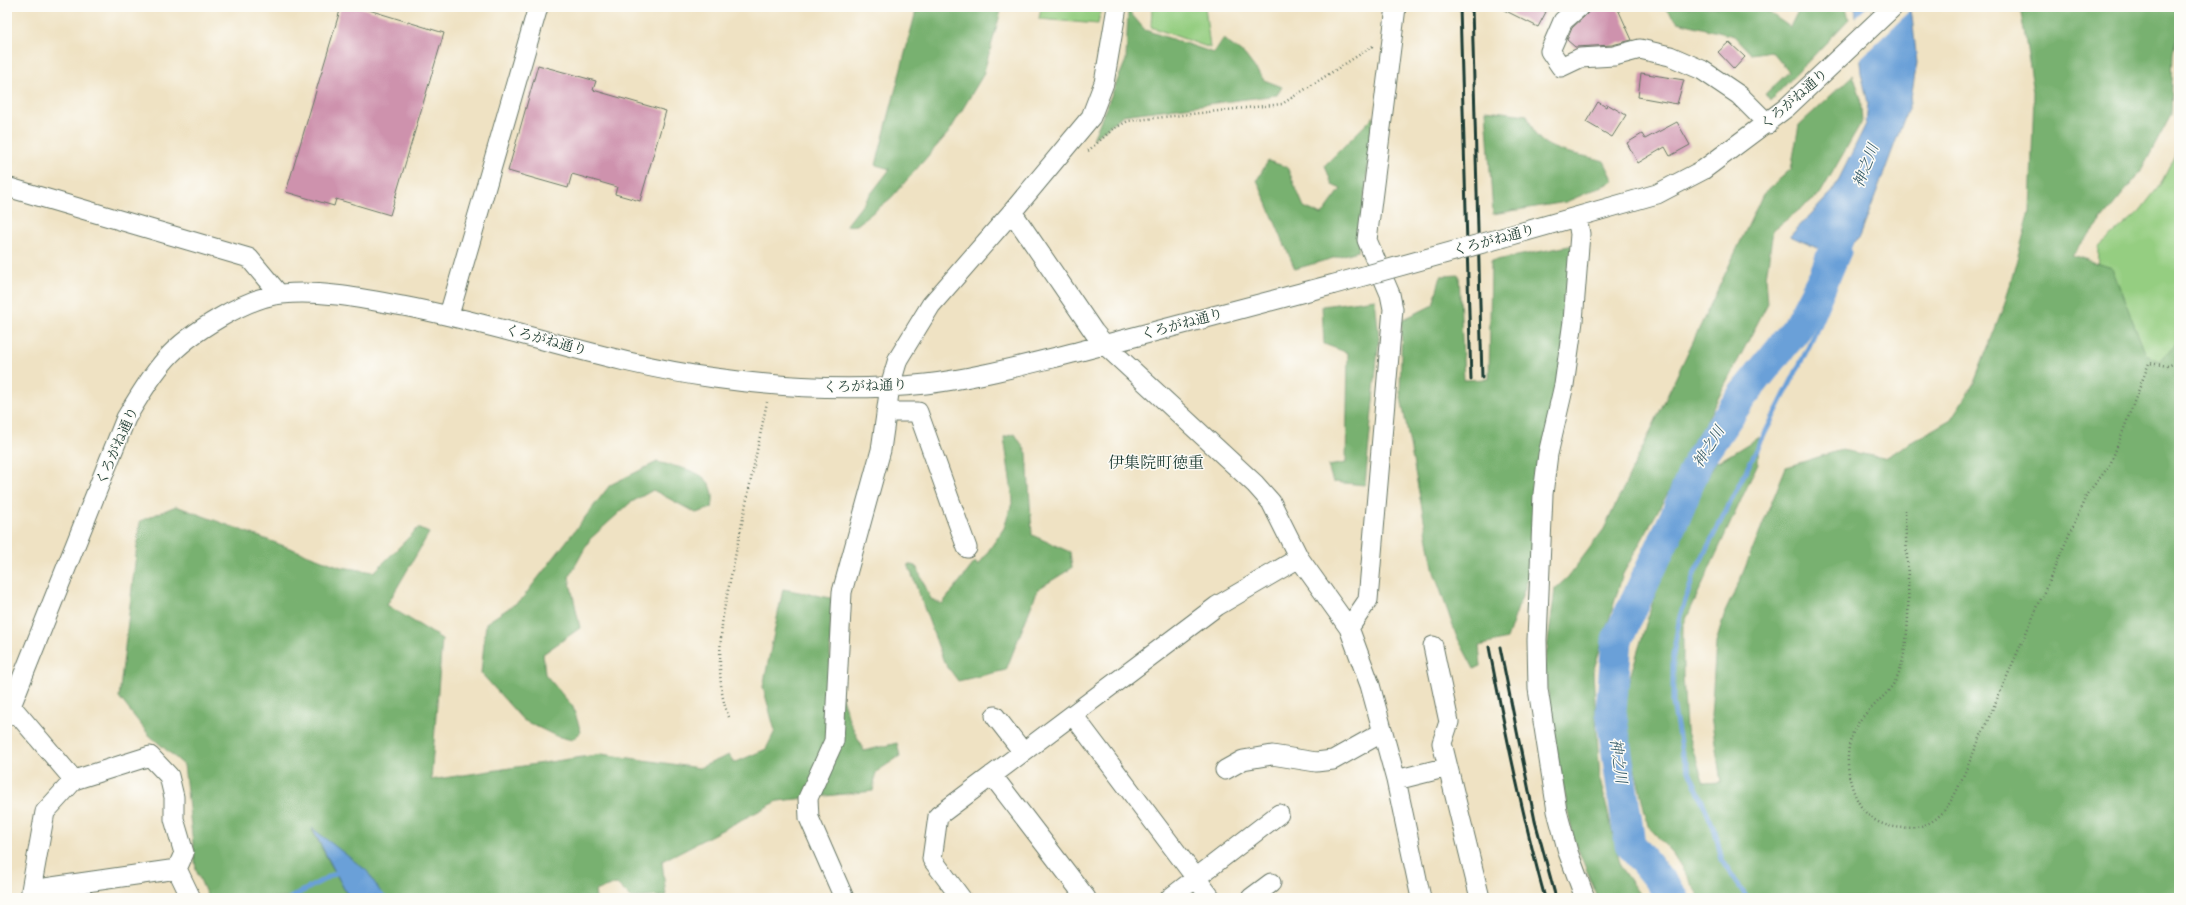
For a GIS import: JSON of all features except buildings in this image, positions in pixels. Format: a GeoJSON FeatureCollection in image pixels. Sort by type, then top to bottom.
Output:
{"type":"FeatureCollection","features":[{"type":"Feature","properties":{"kind":"street"},"geometry":{"type":"LineString","coordinates":[[449,315],[538,7]]}},
{"type":"Feature","properties":{"kind":"street"},"geometry":{"type":"LineString","coordinates":[[844,898],[809,818],[808,798],[834,741],[842,592],[881,450],[890,386],[898,359],[931,305],[1012,212],[1091,116],[1104,82],[1117,7]]}},
{"type":"Feature","properties":{"kind":"street"},"geometry":{"type":"LineString","coordinates":[[1349,628],[1368,600],[1393,309],[1390,294],[1367,240],[1396,7]]}},
{"type":"Feature","properties":{"kind":"street"},"geometry":{"type":"LineString","coordinates":[[1579,7],[1563,21],[1550,50],[1561,67],[1580,58],[1614,56],[1640,49],[1670,56],[1702,70],[1739,95],[1768,124]]}},
{"type":"Feature","properties":{"kind":"street","name":"くろがね通り"},"geometry":{"type":"LineString","coordinates":[[9,711],[126,418],[147,384],[166,358],[184,342],[217,319],[248,304],[280,294],[320,295],[361,299],[449,315],[656,369],[769,386],[820,388],[890,386],[958,379],[998,371],[1105,345],[1331,285],[1657,194],[1703,170],[1768,124],[1893,7]]}},
{"type":"Feature","properties":{"kind":"street"},"geometry":{"type":"LineString","coordinates":[[7,188],[249,258],[280,294]]}},
{"type":"Feature","properties":{"kind":"street"},"geometry":{"type":"LineString","coordinates":[[1012,212],[1094,332],[1105,345],[1255,484],[1271,502],[1299,558],[1349,628],[1370,685],[1396,780],[1421,898]]}},
{"type":"Feature","properties":{"kind":"street"},"geometry":{"type":"LineString","coordinates":[[1577,217],[1580,234],[1573,321],[1564,386],[1548,454],[1543,494],[1537,640],[1538,689],[1557,811],[1568,852],[1585,898]]}},
{"type":"Feature","properties":{"kind":"street"},"geometry":{"type":"LineString","coordinates":[[886,412],[918,412],[967,548]]}},
{"type":"Feature","properties":{"kind":"street"},"geometry":{"type":"LineString","coordinates":[[961,898],[932,859],[938,816],[1216,606],[1299,558]]}},
{"type":"Feature","properties":{"kind":"street"},"geometry":{"type":"LineString","coordinates":[[1433,646],[1449,722],[1442,743],[1480,898]]}},
{"type":"Feature","properties":{"kind":"street"},"geometry":{"type":"LineString","coordinates":[[9,711],[74,780]]}},
{"type":"Feature","properties":{"kind":"street"},"geometry":{"type":"LineString","coordinates":[[1073,715],[1211,898]]}},
{"type":"Feature","properties":{"kind":"street"},"geometry":{"type":"LineString","coordinates":[[995,716],[1023,752]]}},
{"type":"Feature","properties":{"kind":"street"},"geometry":{"type":"LineString","coordinates":[[1226,770],[1243,760],[1272,755],[1316,762],[1333,760],[1383,732]]}},
{"type":"Feature","properties":{"kind":"street"},"geometry":{"type":"LineString","coordinates":[[177,869],[31,894],[45,812],[74,780],[150,756],[169,776],[174,797],[174,819],[184,852],[177,869],[191,898]]}},
{"type":"Feature","properties":{"kind":"street"},"geometry":{"type":"LineString","coordinates":[[1396,780],[1448,768]]}},
{"type":"Feature","properties":{"kind":"street"},"geometry":{"type":"LineString","coordinates":[[992,775],[1086,898]]}},
{"type":"Feature","properties":{"kind":"street"},"geometry":{"type":"LineString","coordinates":[[1170,898],[1279,814]]}},
{"type":"Feature","properties":{"kind":"street"},"geometry":{"type":"LineString","coordinates":[[1251,898],[1271,883]]}},
{"type":"Feature","properties":{"kind":"path"},"geometry":{"type":"LineString","coordinates":[[1085,154],[1113,129],[1128,121],[1282,104],[1392,34]]}},
{"type":"Feature","properties":{"kind":"path"},"geometry":{"type":"LineString","coordinates":[[1905,510],[1908,625],[1901,669],[1888,693],[1860,720],[1852,734],[1847,756],[1851,786],[1856,798],[1868,816],[1888,827],[1908,828],[1927,825],[1947,808],[1958,788],[2087,494],[2110,465],[2149,363],[2168,366],[2179,361]]}},
{"type":"Feature","properties":{"kind":"path"},"geometry":{"type":"LineString","coordinates":[[729,717],[724,706],[719,650],[723,615],[769,386]]}},
{"type":"Feature","properties":{"kind":"green space"},"geometry":{"type":"Polygon","coordinates":[[[917,7],[1009,7],[1001,11],[983,75],[949,132],[891,198],[857,225],[846,226],[890,169],[876,165],[917,7]]]}},
{"type":"Feature","properties":{"kind":"green space"},"geometry":{"type":"Polygon","coordinates":[[[1041,7],[1101,7],[1098,24],[1039,19],[1041,7]]]}},
{"type":"Feature","properties":{"kind":"green space"},"geometry":{"type":"Polygon","coordinates":[[[1152,7],[1205,7],[1210,48],[1151,27],[1152,7]]]}},
{"type":"Feature","properties":{"kind":"green space"},"geometry":{"type":"Polygon","coordinates":[[[1663,7],[1761,7],[1790,27],[1800,7],[1846,7],[1849,19],[1770,101],[1765,94],[1789,72],[1771,51],[1751,54],[1734,36],[1678,22],[1663,7]]]}},
{"type":"Feature","properties":{"kind":"green space"},"geometry":{"type":"Polygon","coordinates":[[[2020,7],[2179,7],[2179,25],[2173,53],[2171,115],[2140,173],[2072,255],[2112,268],[2146,355],[2160,361],[2179,341],[2179,898],[1701,898],[1673,854],[1648,826],[1621,707],[1666,558],[1716,461],[1718,462],[1759,437],[1758,463],[1683,626],[1683,674],[1686,729],[1704,783],[1721,782],[1711,716],[1716,643],[1725,612],[1740,580],[1786,467],[1841,450],[1884,458],[1951,419],[1974,383],[2005,303],[2030,211],[2034,92],[2020,7]]]}},
{"type":"Feature","properties":{"kind":"green space"},"geometry":{"type":"Polygon","coordinates":[[[1128,10],[1145,30],[1214,53],[1223,39],[1245,55],[1264,80],[1282,87],[1277,95],[1123,115],[1093,139],[1126,60],[1128,10]]]}},
{"type":"Feature","properties":{"kind":"green space"},"geometry":{"type":"Polygon","coordinates":[[[1853,75],[1860,95],[1862,121],[1820,194],[1773,230],[1766,278],[1768,303],[1687,458],[1623,574],[1593,672],[1600,779],[1621,868],[1642,898],[1598,898],[1573,837],[1552,728],[1545,665],[1555,589],[1568,577],[1604,529],[1763,194],[1791,169],[1799,125],[1853,75]]]}},
{"type":"Feature","properties":{"kind":"green space"},"geometry":{"type":"Polygon","coordinates":[[[1486,110],[1527,115],[1536,135],[1542,141],[1558,150],[1604,161],[1614,181],[1566,202],[1493,214],[1486,110]]]}},
{"type":"Feature","properties":{"kind":"green space"},"geometry":{"type":"Polygon","coordinates":[[[1374,116],[1358,251],[1295,269],[1257,180],[1268,161],[1287,167],[1304,207],[1322,215],[1341,189],[1332,185],[1325,165],[1374,116]]]}},
{"type":"Feature","properties":{"kind":"green space"},"geometry":{"type":"Polygon","coordinates":[[[2179,148],[2179,401],[2139,366],[2098,273],[2099,247],[2139,212],[2160,185],[2179,148]]]}},
{"type":"Feature","properties":{"kind":"green space"},"geometry":{"type":"Polygon","coordinates":[[[1574,245],[1567,326],[1541,475],[1529,576],[1507,639],[1479,646],[1481,666],[1474,669],[1456,635],[1434,572],[1400,392],[1402,320],[1433,305],[1441,276],[1459,275],[1464,380],[1489,379],[1491,261],[1574,245]]]}},
{"type":"Feature","properties":{"kind":"green space"},"geometry":{"type":"Polygon","coordinates":[[[1375,299],[1379,338],[1365,485],[1333,482],[1328,466],[1346,463],[1348,353],[1324,344],[1322,306],[1375,299]]]}},
{"type":"Feature","properties":{"kind":"green space"},"geometry":{"type":"Polygon","coordinates":[[[1015,434],[1027,453],[1032,535],[1070,552],[1072,568],[1038,589],[1006,670],[958,681],[944,662],[908,564],[916,566],[931,599],[942,604],[975,562],[978,566],[1004,528],[1013,500],[1004,437],[1015,434]]]}},
{"type":"Feature","properties":{"kind":"green space"},"geometry":{"type":"Polygon","coordinates":[[[657,462],[688,470],[705,479],[711,486],[713,496],[712,508],[696,513],[653,490],[630,503],[590,539],[569,577],[580,628],[543,654],[545,674],[573,707],[581,732],[572,740],[556,736],[523,720],[481,673],[486,623],[521,600],[610,485],[657,462]]]}},
{"type":"Feature","properties":{"kind":"green space"},"geometry":{"type":"Polygon","coordinates":[[[176,506],[341,567],[374,572],[418,528],[429,533],[387,605],[442,639],[431,780],[602,754],[699,768],[729,755],[734,763],[766,749],[775,731],[763,687],[783,589],[831,598],[830,662],[850,722],[864,751],[897,743],[900,756],[876,772],[873,791],[778,801],[662,861],[666,896],[631,898],[617,884],[595,891],[596,898],[368,898],[382,894],[312,830],[349,898],[208,898],[196,870],[184,765],[149,735],[119,697],[140,521],[176,506]]]}},
{"type":"Feature","properties":{"kind":"water"},"geometry":{"type":"Polygon","coordinates":[[[1855,7],[1910,7],[1917,63],[1910,103],[1860,237],[1839,258],[1790,236],[1833,191],[1866,124],[1868,103],[1861,73],[1855,7]]]}},
{"type":"Feature","properties":{"kind":"water"},"geometry":{"type":"Polygon","coordinates":[[[312,828],[367,871],[382,894],[368,898],[349,898],[312,828]]]}},
{"type":"Feature","properties":{"kind":"pier"},"geometry":{"type":"Polygon","coordinates":[[[1867,7],[1912,7],[1912,9],[1858,61],[1855,18],[1867,7]]]}},
{"type":"Feature","properties":{"kind":"waterway","name":"神之川"},"geometry":{"type":"LineString","coordinates":[[1674,898],[1630,844],[1611,711],[1617,640],[1675,517],[1699,459],[1742,396],[1797,328],[1824,276],[1847,216]]}},
{"type":"Feature","properties":{"kind":"waterway"},"geometry":{"type":"LineString","coordinates":[[1747,898],[1722,860],[1715,831],[1682,754],[1673,703],[1673,655],[1680,616],[1695,572],[1813,338],[1849,253],[1848,242]]}},
{"type":"Feature","properties":{"kind":"waterway"},"geometry":{"type":"LineString","coordinates":[[290,898],[336,873]]}},
{"type":"Feature","properties":{"kind":"waterway"},"geometry":{"type":"LineString","coordinates":[[375,891],[385,898]]}},
{"type":"Feature","properties":{"kind":"railway"},"geometry":{"type":"LineString","coordinates":[[1460,7],[1471,380]]}},
{"type":"Feature","properties":{"kind":"railway"},"geometry":{"type":"LineString","coordinates":[[1472,7],[1482,378]]}},
{"type":"Feature","properties":{"kind":"railway"},"geometry":{"type":"LineString","coordinates":[[1489,647],[1514,773],[1545,898]]}},
{"type":"Feature","properties":{"kind":"railway"},"geometry":{"type":"LineString","coordinates":[[1500,647],[1535,821],[1556,898]]}},
{"type":"Feature","properties":{"kind":"district","name":"伊集院町徳重"},"geometry":{"type":"Point","coordinates":[1156,463]}}]}
